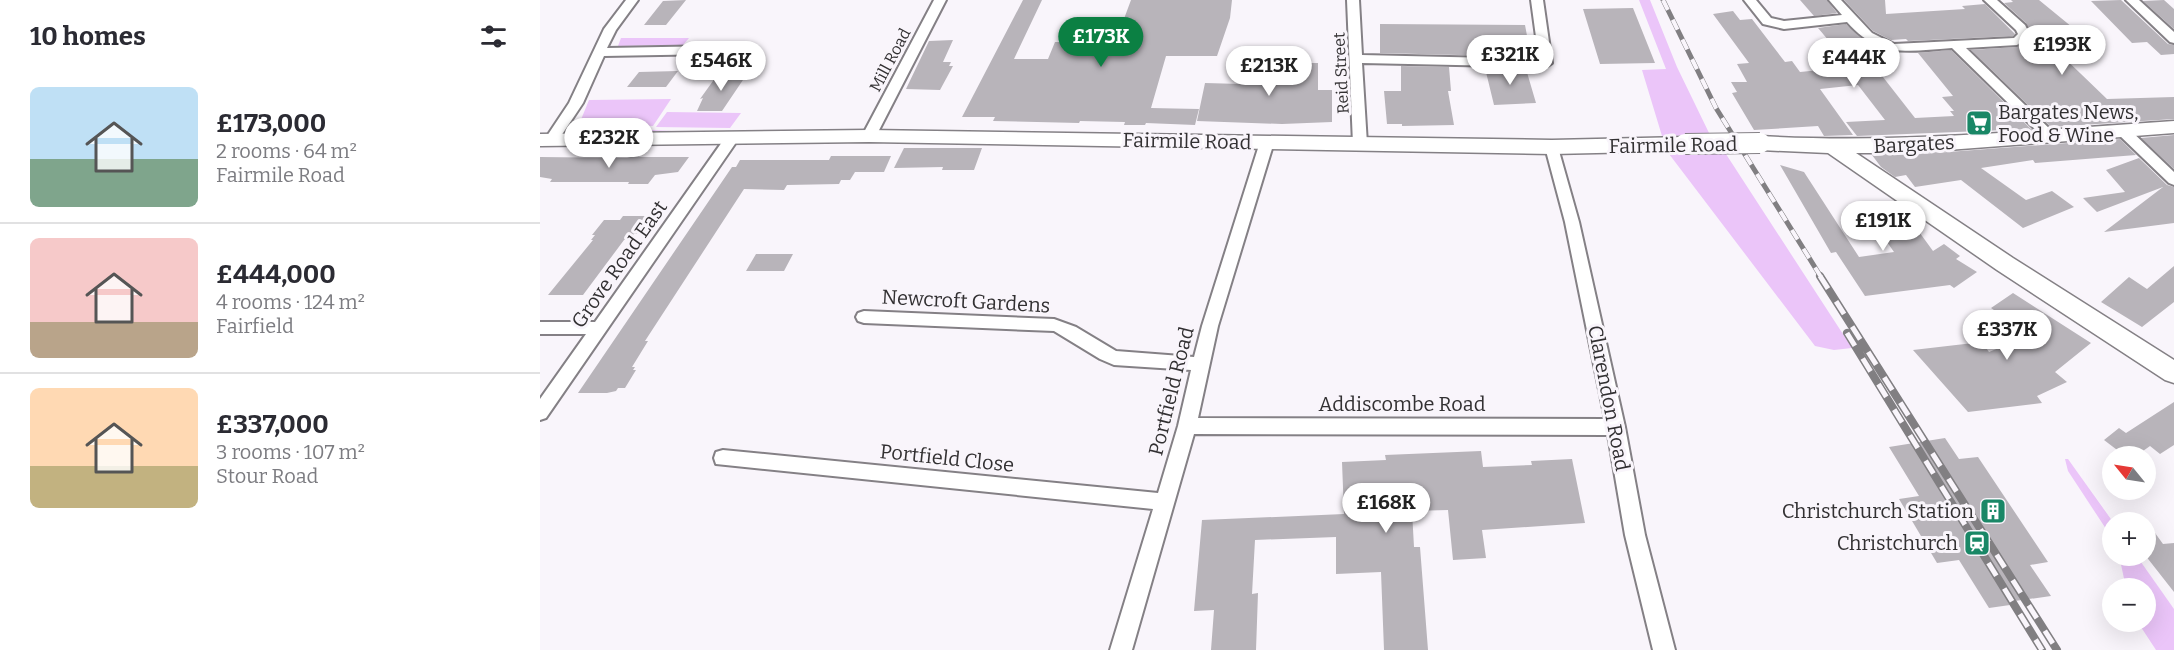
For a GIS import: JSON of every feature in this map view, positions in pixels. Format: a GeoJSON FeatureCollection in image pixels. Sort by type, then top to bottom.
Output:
{"type":"FeatureCollection","features":[{"type":"Feature","properties":{"kind":"main road","name":"Bargates"},"geometry":{"type":"LineString","coordinates":[[1833,147],[1908,146],[2174,127]]}},
{"type":"Feature","properties":{"kind":"main road","name":"Fairmile Road"},"geometry":{"type":"LineString","coordinates":[[546,140],[869,136],[1552,147],[1760,143],[1833,147]]}},
{"type":"Feature","properties":{"kind":"main road"},"geometry":{"type":"LineString","coordinates":[[1833,147],[2005,264],[2172,366]]}},
{"type":"Feature","properties":{"kind":"street"},"geometry":{"type":"LineString","coordinates":[[546,140],[576,103],[610,29],[631,0]]}},
{"type":"Feature","properties":{"kind":"street","name":"Mill Road"},"geometry":{"type":"LineString","coordinates":[[869,136],[940,0]]}},
{"type":"Feature","properties":{"kind":"street","name":"Reid Street"},"geometry":{"type":"LineString","coordinates":[[1353,0],[1358,59],[1360,144]]}},
{"type":"Feature","properties":{"kind":"street"},"geometry":{"type":"LineString","coordinates":[[1358,59],[1546,63],[1537,0]]}},
{"type":"Feature","properties":{"kind":"street"},"geometry":{"type":"LineString","coordinates":[[1750,0],[1767,21],[1784,25],[1851,18]]}},
{"type":"Feature","properties":{"kind":"street"},"geometry":{"type":"LineString","coordinates":[[1835,0],[1870,40],[1881,46],[1893,48],[2017,41],[2024,35],[2020,28],[1990,0]]}},
{"type":"Feature","properties":{"kind":"street"},"geometry":{"type":"LineString","coordinates":[[2132,0],[2174,39]]}},
{"type":"Feature","properties":{"kind":"street"},"geometry":{"type":"LineString","coordinates":[[1956,45],[2049,135]]}},
{"type":"Feature","properties":{"kind":"street"},"geometry":{"type":"LineString","coordinates":[[599,52],[717,50]]}},
{"type":"Feature","properties":{"kind":"street"},"geometry":{"type":"LineString","coordinates":[[2123,131],[2174,180]]}},
{"type":"Feature","properties":{"kind":"street","name":"Grove Road East"},"geometry":{"type":"LineString","coordinates":[[540,413],[732,138]]}},
{"type":"Feature","properties":{"kind":"street","name":"Portfield Road"},"geometry":{"type":"LineString","coordinates":[[1121,650],[1187,426],[1210,326],[1267,142]]}},
{"type":"Feature","properties":{"kind":"street","name":"Clarendon Road"},"geometry":{"type":"LineString","coordinates":[[1552,147],[1572,222],[1616,427],[1635,535],[1664,650]]}},
{"type":"Feature","properties":{"kind":"street","name":"Newcroft Gardens"},"geometry":{"type":"LineString","coordinates":[[864,317],[1054,325],[1068,328],[1103,354],[1114,358],[1201,364]]}},
{"type":"Feature","properties":{"kind":"street"},"geometry":{"type":"LineString","coordinates":[[540,328],[600,328]]}},
{"type":"Feature","properties":{"kind":"street","name":"Addiscombe Road"},"geometry":{"type":"LineString","coordinates":[[1187,426],[1616,427]]}},
{"type":"Feature","properties":{"kind":"street","name":"Portfield Close"},"geometry":{"type":"LineString","coordinates":[[723,458],[1166,502]]}},
{"type":"Feature","properties":{"kind":"shaded area"},"geometry":{"type":"Polygon","coordinates":[[[1639,0],[1650,0],[1677,67],[1710,135],[1662,136],[1642,70],[1666,69],[1639,0]]]}},
{"type":"Feature","properties":{"kind":"shaded area"},"geometry":{"type":"Polygon","coordinates":[[[621,38],[689,38],[683,45],[618,46],[621,38]]]}},
{"type":"Feature","properties":{"kind":"shaded area"},"geometry":{"type":"Polygon","coordinates":[[[739,50],[721,73],[696,73],[714,56],[739,50]]]}},
{"type":"Feature","properties":{"kind":"shaded area"},"geometry":{"type":"Polygon","coordinates":[[[671,99],[653,126],[580,122],[589,100],[671,99]]]}},
{"type":"Feature","properties":{"kind":"shaded area"},"geometry":{"type":"Polygon","coordinates":[[[667,112],[741,113],[730,128],[656,127],[667,112]]]}},
{"type":"Feature","properties":{"kind":"shaded area"},"geometry":{"type":"Polygon","coordinates":[[[575,126],[672,131],[587,133],[579,131],[575,126]]]}},
{"type":"Feature","properties":{"kind":"shaded area"},"geometry":{"type":"Polygon","coordinates":[[[1666,150],[1724,151],[1852,348],[1834,350],[1815,346],[1666,150]]]}},
{"type":"Feature","properties":{"kind":"shaded area"},"geometry":{"type":"Polygon","coordinates":[[[2065,459],[2068,459],[2106,512],[2102,512],[2102,523],[2068,471],[2065,459]]]}},
{"type":"Feature","properties":{"kind":"shaded area"},"geometry":{"type":"Polygon","coordinates":[[[2121,566],[2144,566],[2152,578],[2124,578],[2121,566]]]}},
{"type":"Feature","properties":{"kind":"shaded area"},"geometry":{"type":"Polygon","coordinates":[[[2156,583],[2174,609],[2174,650],[2156,650],[2144,632],[2156,632],[2156,583]]]}},
{"type":"Feature","properties":{"kind":"building"},"geometry":{"type":"Polygon","coordinates":[[[686,0],[666,25],[644,25],[663,1],[686,0]]]}},
{"type":"Feature","properties":{"kind":"building"},"geometry":{"type":"Polygon","coordinates":[[[1023,0],[1042,0],[1014,59],[1048,59],[1055,42],[1115,43],[1131,0],[1232,0],[1230,18],[1217,56],[1166,56],[1151,108],[1199,109],[1195,125],[993,121],[995,117],[962,117],[1023,0]]]}},
{"type":"Feature","properties":{"kind":"building"},"geometry":{"type":"Polygon","coordinates":[[[1800,0],[1827,0],[1837,13],[1814,16],[1800,0]]]}},
{"type":"Feature","properties":{"kind":"building"},"geometry":{"type":"Polygon","coordinates":[[[1844,0],[1885,0],[1886,14],[1965,9],[1962,6],[1985,4],[2015,34],[2013,36],[1891,40],[1873,31],[1844,0]]]}},
{"type":"Feature","properties":{"kind":"building"},"geometry":{"type":"Polygon","coordinates":[[[2011,0],[2039,0],[2094,45],[2054,48],[2107,99],[2174,97],[2174,119],[2051,127],[1971,50],[2017,47],[2031,37],[2026,23],[2004,3],[2013,2],[2011,0]]]}},
{"type":"Feature","properties":{"kind":"building"},"geometry":{"type":"Polygon","coordinates":[[[2121,0],[2168,44],[2174,45],[2174,54],[2161,55],[2147,42],[2132,43],[2091,1],[2121,0]]]}},
{"type":"Feature","properties":{"kind":"building"},"geometry":{"type":"Polygon","coordinates":[[[2164,0],[2174,9],[2174,29],[2143,1],[2164,0]]]}},
{"type":"Feature","properties":{"kind":"building"},"geometry":{"type":"Polygon","coordinates":[[[1633,8],[1655,63],[1600,64],[1583,9],[1633,8]]]}},
{"type":"Feature","properties":{"kind":"building"},"geometry":{"type":"Polygon","coordinates":[[[1733,11],[1740,20],[1752,19],[1785,62],[1792,61],[1800,72],[1851,67],[1818,28],[1846,24],[1866,41],[1861,41],[1872,54],[1865,54],[1915,118],[1954,116],[1950,111],[1954,111],[1942,97],[1953,96],[1918,53],[1951,50],[2031,129],[1857,136],[1846,122],[1885,120],[1858,85],[1820,89],[1853,135],[1824,136],[1818,126],[1754,130],[1732,93],[1737,92],[1731,82],[1747,82],[1737,64],[1749,63],[1713,14],[1733,11]]]}},
{"type":"Feature","properties":{"kind":"building"},"geometry":{"type":"Polygon","coordinates":[[[1380,24],[1525,25],[1531,57],[1380,53],[1380,24]]]}},
{"type":"Feature","properties":{"kind":"building"},"geometry":{"type":"Polygon","coordinates":[[[953,40],[943,62],[951,62],[949,66],[953,66],[940,90],[906,89],[929,41],[953,40]]]}},
{"type":"Feature","properties":{"kind":"building"},"geometry":{"type":"Polygon","coordinates":[[[1318,63],[1318,90],[1332,90],[1332,122],[1282,124],[1197,121],[1205,83],[1241,84],[1245,65],[1318,63]]]}},
{"type":"Feature","properties":{"kind":"building"},"geometry":{"type":"Polygon","coordinates":[[[1401,66],[1449,67],[1451,91],[1448,91],[1454,125],[1387,124],[1384,91],[1401,91],[1401,66]]]}},
{"type":"Feature","properties":{"kind":"building"},"geometry":{"type":"Polygon","coordinates":[[[1485,68],[1526,69],[1536,103],[1494,105],[1485,68]]]}},
{"type":"Feature","properties":{"kind":"building"},"geometry":{"type":"Polygon","coordinates":[[[678,71],[666,87],[627,87],[639,72],[678,71]]]}},
{"type":"Feature","properties":{"kind":"building"},"geometry":{"type":"Polygon","coordinates":[[[718,74],[747,74],[722,111],[697,111],[703,98],[700,99],[718,74]]]}},
{"type":"Feature","properties":{"kind":"building"},"geometry":{"type":"Polygon","coordinates":[[[2174,135],[2174,169],[2141,138],[2174,135]]]}},
{"type":"Feature","properties":{"kind":"building"},"geometry":{"type":"Polygon","coordinates":[[[2120,139],[2136,155],[2035,163],[2033,160],[1981,168],[2026,200],[2052,191],[2074,207],[2023,228],[1961,180],[1915,187],[1906,175],[1895,177],[1881,167],[1872,155],[1908,155],[2120,139]]]}},
{"type":"Feature","properties":{"kind":"building"},"geometry":{"type":"Polygon","coordinates":[[[904,148],[982,148],[974,170],[942,170],[943,167],[894,168],[904,148]]]}},
{"type":"Feature","properties":{"kind":"building"},"geometry":{"type":"Polygon","coordinates":[[[638,155],[639,157],[689,157],[678,172],[655,175],[648,184],[550,182],[552,179],[540,177],[540,157],[627,158],[638,155]]]}},
{"type":"Feature","properties":{"kind":"building"},"geometry":{"type":"Polygon","coordinates":[[[831,156],[891,156],[884,172],[855,172],[850,180],[841,180],[839,184],[787,185],[784,190],[744,189],[645,341],[648,341],[632,367],[636,370],[625,388],[618,388],[616,391],[607,393],[578,393],[732,167],[736,167],[740,160],[829,160],[831,156]]]}},
{"type":"Feature","properties":{"kind":"building"},"geometry":{"type":"Polygon","coordinates":[[[2139,158],[2167,185],[2174,187],[2174,223],[2104,232],[2163,187],[2097,212],[2083,198],[2125,192],[2106,170],[2139,158]]]}},
{"type":"Feature","properties":{"kind":"building"},"geometry":{"type":"Polygon","coordinates":[[[1780,165],[1804,172],[1859,257],[1894,252],[1880,232],[1917,229],[1933,251],[1944,244],[1960,256],[1956,259],[1977,272],[1954,288],[1950,285],[1865,296],[1836,252],[1831,253],[1780,165]]]}},
{"type":"Feature","properties":{"kind":"building"},"geometry":{"type":"Polygon","coordinates":[[[623,216],[648,216],[645,220],[645,234],[634,234],[628,240],[624,240],[583,295],[548,295],[593,240],[591,240],[595,235],[592,235],[604,220],[620,220],[623,216]]]}},
{"type":"Feature","properties":{"kind":"building"},"geometry":{"type":"Polygon","coordinates":[[[756,254],[793,254],[784,271],[746,271],[756,254]]]}},
{"type":"Feature","properties":{"kind":"building"},"geometry":{"type":"Polygon","coordinates":[[[2174,266],[2174,302],[2142,327],[2101,302],[2129,277],[2147,289],[2174,266]]]}},
{"type":"Feature","properties":{"kind":"building"},"geometry":{"type":"Polygon","coordinates":[[[2013,293],[2091,343],[2055,372],[2067,382],[2037,396],[2042,403],[1968,412],[1913,350],[1982,342],[1989,352],[2030,335],[1991,308],[2013,293]]]}},
{"type":"Feature","properties":{"kind":"building"},"geometry":{"type":"Polygon","coordinates":[[[2174,402],[2174,445],[2160,454],[2156,451],[2156,446],[2112,446],[2104,440],[2119,428],[2126,433],[2174,402]]]}},
{"type":"Feature","properties":{"kind":"building"},"geometry":{"type":"Polygon","coordinates":[[[1945,438],[1959,459],[1978,457],[2048,562],[2030,565],[2051,596],[2008,602],[2010,605],[1989,608],[1959,560],[1937,563],[1899,499],[1919,496],[1889,447],[1945,438]]]}},
{"type":"Feature","properties":{"kind":"building"},"geometry":{"type":"Polygon","coordinates":[[[1481,451],[1483,467],[1532,465],[1531,461],[1572,459],[1585,523],[1482,530],[1486,558],[1453,560],[1448,510],[1412,511],[1414,547],[1420,547],[1428,650],[1384,650],[1381,572],[1336,574],[1336,537],[1255,540],[1252,594],[1258,593],[1256,650],[1211,650],[1214,610],[1194,611],[1202,520],[1344,514],[1342,462],[1386,460],[1385,455],[1481,451]]]}},
{"type":"Feature","properties":{"kind":"building"},"geometry":{"type":"Polygon","coordinates":[[[2156,534],[2163,544],[2174,543],[2174,592],[2154,566],[2156,566],[2156,534]]]}},
{"type":"Feature","properties":{"kind":"railway"},"geometry":{"type":"LineString","coordinates":[[1663,0],[1716,108],[1821,277]]}},
{"type":"Feature","properties":{"kind":"railway"},"geometry":{"type":"LineString","coordinates":[[1820,276],[2057,650]]}},
{"type":"Feature","properties":{"kind":"railway"},"geometry":{"type":"LineString","coordinates":[[1847,333],[2042,650]]}},
{"type":"Feature","properties":{"kind":"place","name":"Bargates News, Food & Wine"},"geometry":{"type":"Point","coordinates":[1979,123]}},
{"type":"Feature","properties":{"kind":"place","name":"Christchurch Station"},"geometry":{"type":"Point","coordinates":[1993,511]}},
{"type":"Feature","properties":{"kind":"place","name":"Christchurch"},"geometry":{"type":"Point","coordinates":[1977,543]}}]}
